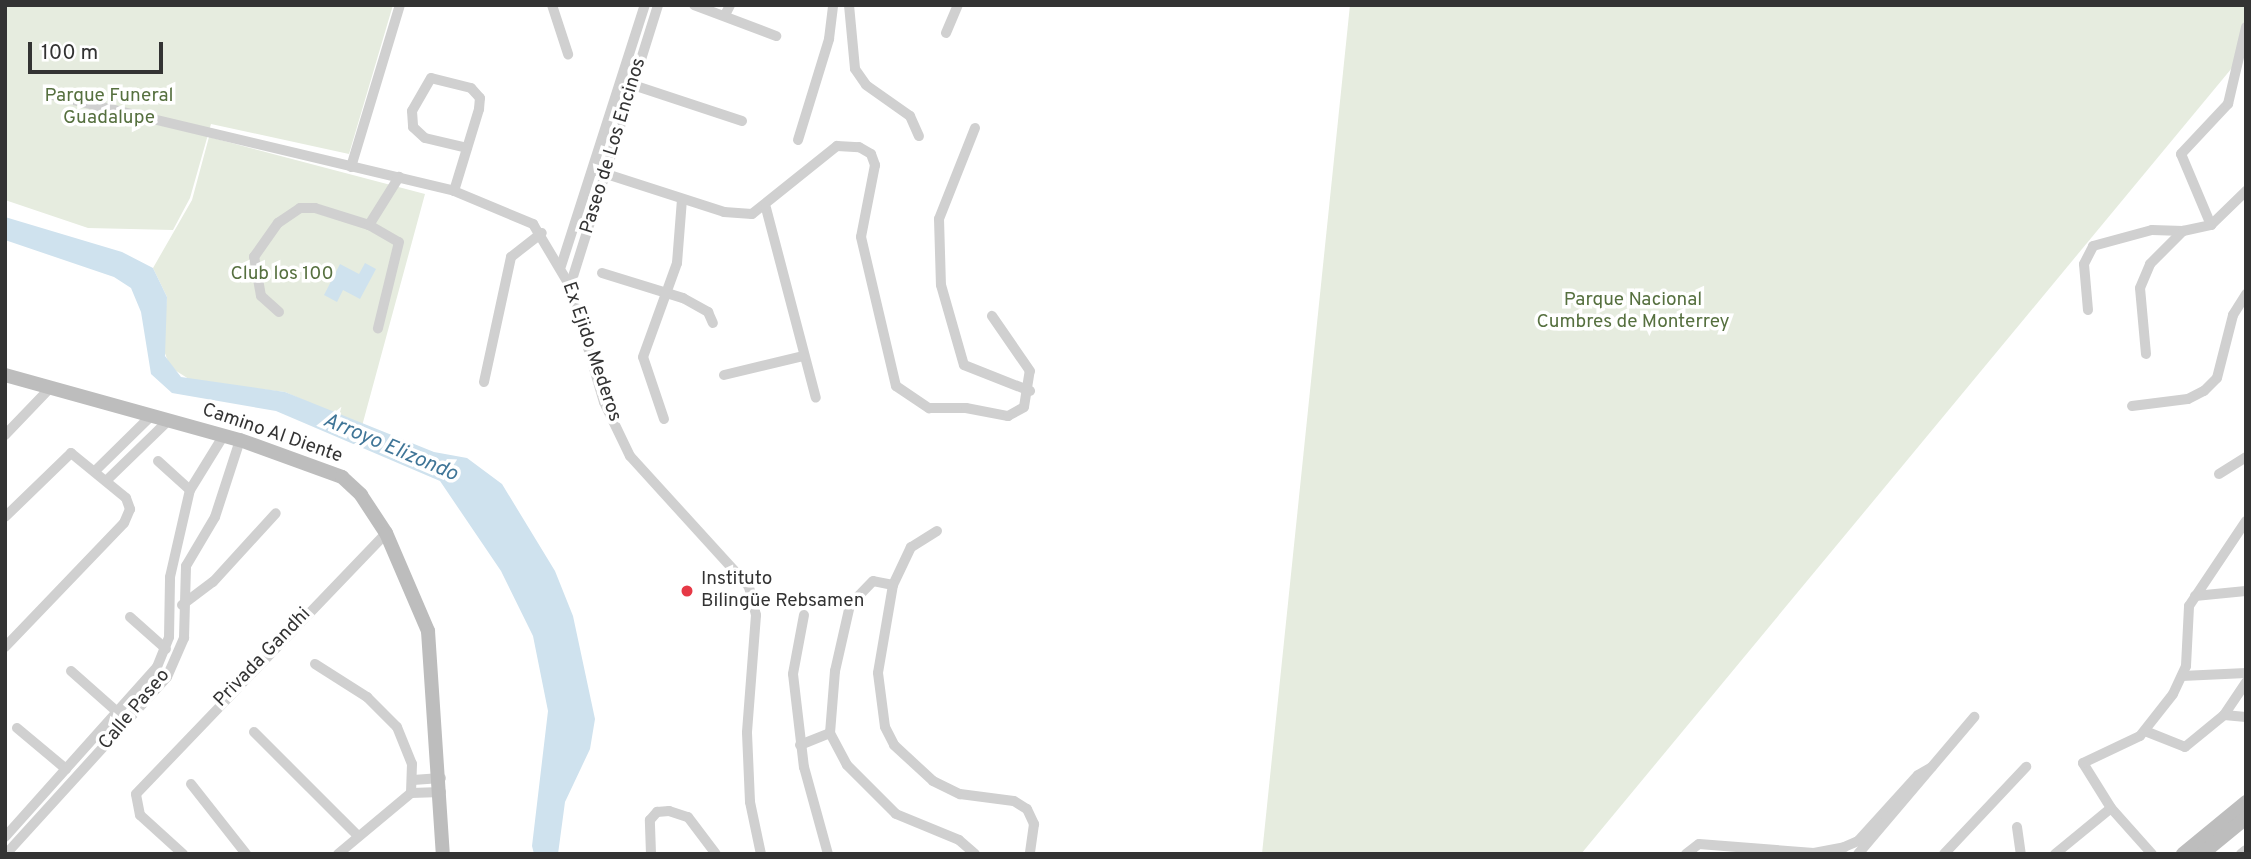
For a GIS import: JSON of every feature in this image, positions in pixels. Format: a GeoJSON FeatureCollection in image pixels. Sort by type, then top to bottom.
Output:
{"type":"FeatureCollection","features":[{"type":"Feature","properties":{"kind":"street"},"geometry":{"type":"LineString","coordinates":[[351,167],[400,5]]}},
{"type":"Feature","properties":{"kind":"street"},"geometry":{"type":"LineString","coordinates":[[552,5],[568,54]]}},
{"type":"Feature","properties":{"kind":"street","name":"Paseo de Los Encinos"},"geometry":{"type":"LineString","coordinates":[[561,266],[645,5]]}},
{"type":"Feature","properties":{"kind":"street","name":"Paseo de Los Encinos"},"geometry":{"type":"LineString","coordinates":[[570,286],[658,5]]}},
{"type":"Feature","properties":{"kind":"street"},"geometry":{"type":"LineString","coordinates":[[694,5],[727,10],[776,36]]}},
{"type":"Feature","properties":{"kind":"street"},"geometry":{"type":"LineString","coordinates":[[798,140],[829,39],[833,5]]}},
{"type":"Feature","properties":{"kind":"street"},"geometry":{"type":"LineString","coordinates":[[849,5],[855,69],[866,85],[910,116],[919,135]]}},
{"type":"Feature","properties":{"kind":"street"},"geometry":{"type":"LineString","coordinates":[[946,33],[958,5]]}},
{"type":"Feature","properties":{"kind":"street"},"geometry":{"type":"LineString","coordinates":[[2211,225],[2181,154],[2228,104],[2246,27]]}},
{"type":"Feature","properties":{"kind":"street"},"geometry":{"type":"LineString","coordinates":[[454,191],[467,148],[478,94],[465,85],[431,78],[412,111],[413,127],[425,138],[467,148]]}},
{"type":"Feature","properties":{"kind":"street"},"geometry":{"type":"LineString","coordinates":[[621,81],[742,121]]}},
{"type":"Feature","properties":{"kind":"street","name":"Ex Ejido Mederos"},"geometry":{"type":"LineString","coordinates":[[52,95],[454,191],[522,216],[542,233],[570,286],[604,402],[630,457],[749,587],[756,615],[747,733],[750,803],[761,854]]}},
{"type":"Feature","properties":{"kind":"street"},"geometry":{"type":"LineString","coordinates":[[975,128],[939,219],[941,285],[964,365],[1030,391]]}},
{"type":"Feature","properties":{"kind":"street"},"geometry":{"type":"LineString","coordinates":[[594,170],[735,214],[766,208],[837,146],[864,149],[875,172],[862,220],[862,247],[896,386],[929,408],[966,408],[1001,416],[1024,407],[1030,391],[1030,370],[992,316]]}},
{"type":"Feature","properties":{"kind":"street"},"geometry":{"type":"LineString","coordinates":[[369,225],[399,177]]}},
{"type":"Feature","properties":{"kind":"street"},"geometry":{"type":"LineString","coordinates":[[2088,310],[2084,264],[2093,246],[2152,230],[2183,231],[2211,225],[2246,191]]}},
{"type":"Feature","properties":{"kind":"street"},"geometry":{"type":"LineString","coordinates":[[664,419],[643,357],[668,293],[682,241],[682,198]]}},
{"type":"Feature","properties":{"kind":"street"},"geometry":{"type":"LineString","coordinates":[[279,312],[261,296],[254,257],[278,223],[307,207],[369,225],[395,238],[400,250],[379,328]]}},
{"type":"Feature","properties":{"kind":"street"},"geometry":{"type":"LineString","coordinates":[[766,208],[816,398]]}},
{"type":"Feature","properties":{"kind":"street"},"geometry":{"type":"LineString","coordinates":[[2146,354],[2143,277],[2183,231]]}},
{"type":"Feature","properties":{"kind":"street"},"geometry":{"type":"LineString","coordinates":[[484,382],[511,257],[542,233]]}},
{"type":"Feature","properties":{"kind":"street"},"geometry":{"type":"LineString","coordinates":[[602,273],[668,293],[701,307],[713,323]]}},
{"type":"Feature","properties":{"kind":"street"},"geometry":{"type":"LineString","coordinates":[[2132,406],[2188,399],[2204,391],[2224,361],[2233,315],[2246,295]]}},
{"type":"Feature","properties":{"kind":"street"},"geometry":{"type":"LineString","coordinates":[[724,375],[803,356]]}},
{"type":"Feature","properties":{"kind":"street","name":"Camino Al Diente"},"geometry":{"type":"LineString","coordinates":[[5,375],[224,435],[342,477],[386,533],[428,631],[441,785],[443,854]]}},
{"type":"Feature","properties":{"kind":"street"},"geometry":{"type":"LineString","coordinates":[[5,435],[51,387]]}},
{"type":"Feature","properties":{"kind":"street"},"geometry":{"type":"LineString","coordinates":[[96,470],[152,415]]}},
{"type":"Feature","properties":{"kind":"street"},"geometry":{"type":"LineString","coordinates":[[107,480],[169,420]]}},
{"type":"Feature","properties":{"kind":"street"},"geometry":{"type":"LineString","coordinates":[[20,838],[7,830],[119,714],[166,649],[172,608],[172,566],[184,531],[190,490],[224,435]]}},
{"type":"Feature","properties":{"kind":"street","name":"Calle Paseo"},"geometry":{"type":"LineString","coordinates":[[6,854],[161,685],[180,653],[187,603],[186,566],[218,510],[240,440]]}},
{"type":"Feature","properties":{"kind":"street"},"geometry":{"type":"LineString","coordinates":[[5,517],[67,454],[75,454],[126,498],[128,516],[5,647]]}},
{"type":"Feature","properties":{"kind":"street"},"geometry":{"type":"LineString","coordinates":[[2218,474],[2246,457]]}},
{"type":"Feature","properties":{"kind":"street"},"geometry":{"type":"LineString","coordinates":[[158,461],[190,490]]}},
{"type":"Feature","properties":{"kind":"street"},"geometry":{"type":"LineString","coordinates":[[172,608],[187,603],[213,582],[275,513]]}},
{"type":"Feature","properties":{"kind":"street"},"geometry":{"type":"LineString","coordinates":[[2152,854],[2111,808],[2084,771],[2084,760],[2145,731],[2182,676],[2195,596],[2246,521]]}},
{"type":"Feature","properties":{"kind":"street"},"geometry":{"type":"LineString","coordinates":[[184,531],[202,537]]}},
{"type":"Feature","properties":{"kind":"street"},"geometry":{"type":"LineString","coordinates":[[937,531],[911,547],[893,585],[878,673],[885,727],[894,745],[933,781],[960,794],[1014,801],[1027,809],[1034,824],[1030,854]]}},
{"type":"Feature","properties":{"kind":"street","name":"Privada Gandhi"},"geometry":{"type":"LineString","coordinates":[[183,854],[135,807],[142,785],[386,533]]}},
{"type":"Feature","properties":{"kind":"street"},"geometry":{"type":"LineString","coordinates":[[893,585],[873,581],[850,605],[835,671],[830,733],[847,765],[896,814],[959,840],[975,854]]}},
{"type":"Feature","properties":{"kind":"street"},"geometry":{"type":"LineString","coordinates":[[2195,596],[2246,591]]}},
{"type":"Feature","properties":{"kind":"street"},"geometry":{"type":"LineString","coordinates":[[804,615],[793,674],[800,745],[828,854]]}},
{"type":"Feature","properties":{"kind":"street"},"geometry":{"type":"LineString","coordinates":[[130,617],[166,649]]}},
{"type":"Feature","properties":{"kind":"street"},"geometry":{"type":"LineString","coordinates":[[316,664],[391,720],[406,745],[413,780],[411,793]]}},
{"type":"Feature","properties":{"kind":"street"},"geometry":{"type":"LineString","coordinates":[[71,671],[128,722]]}},
{"type":"Feature","properties":{"kind":"street"},"geometry":{"type":"LineString","coordinates":[[2182,676],[2246,673]]}},
{"type":"Feature","properties":{"kind":"street"},"geometry":{"type":"LineString","coordinates":[[2145,731],[2173,747],[2192,743],[2224,715],[2246,682]]}},
{"type":"Feature","properties":{"kind":"street"},"geometry":{"type":"LineString","coordinates":[[2224,715],[2246,717]]}},
{"type":"Feature","properties":{"kind":"street"},"geometry":{"type":"LineString","coordinates":[[1858,854],[1975,717]]}},
{"type":"Feature","properties":{"kind":"street"},"geometry":{"type":"LineString","coordinates":[[17,728],[66,769]]}},
{"type":"Feature","properties":{"kind":"street"},"geometry":{"type":"LineString","coordinates":[[254,732],[356,834]]}},
{"type":"Feature","properties":{"kind":"street"},"geometry":{"type":"LineString","coordinates":[[800,745],[830,733]]}},
{"type":"Feature","properties":{"kind":"street"},"geometry":{"type":"LineString","coordinates":[[1688,850],[1814,853],[1844,847],[1858,841],[1918,775],[1932,767]]}},
{"type":"Feature","properties":{"kind":"street"},"geometry":{"type":"LineString","coordinates":[[1944,854],[2026,767]]}},
{"type":"Feature","properties":{"kind":"street"},"geometry":{"type":"LineString","coordinates":[[413,780],[441,785]]}},
{"type":"Feature","properties":{"kind":"street"},"geometry":{"type":"LineString","coordinates":[[191,784],[246,854]]}},
{"type":"Feature","properties":{"kind":"street"},"geometry":{"type":"LineString","coordinates":[[338,854],[356,834],[411,793],[441,785]]}},
{"type":"Feature","properties":{"kind":"street"},"geometry":{"type":"LineString","coordinates":[[2183,854],[2246,802]]}},
{"type":"Feature","properties":{"kind":"street"},"geometry":{"type":"LineString","coordinates":[[2055,854],[2111,808]]}},
{"type":"Feature","properties":{"kind":"street"},"geometry":{"type":"LineString","coordinates":[[651,854],[650,820],[657,811],[669,811],[688,817],[716,854]]}},
{"type":"Feature","properties":{"kind":"street"},"geometry":{"type":"LineString","coordinates":[[2202,854],[2246,818]]}},
{"type":"Feature","properties":{"kind":"street"},"geometry":{"type":"LineString","coordinates":[[2017,827],[2021,854]]}},
{"type":"Feature","properties":{"kind":"street"},"geometry":{"type":"LineString","coordinates":[[1688,850],[1703,854]]}},
{"type":"Feature","properties":{"kind":"street"},"geometry":{"type":"LineString","coordinates":[[2241,854],[2246,850]]}},
{"type":"Feature","properties":{"kind":"green space","name":"Parque Funeral Guadalupe"},"geometry":{"type":"Polygon","coordinates":[[[5,5],[393,5],[349,154],[211,124],[190,198],[173,230],[88,228],[5,200],[5,5]]]}},
{"type":"Feature","properties":{"kind":"green space","name":"Parque Nacional Cumbres de Monterrey"},"geometry":{"type":"Polygon","coordinates":[[[1350,5],[2246,5],[2246,51],[1581,854],[1262,854],[1350,5]]]}},
{"type":"Feature","properties":{"kind":"green space","name":"Club los 100"},"geometry":{"type":"Polygon","coordinates":[[[209,137],[425,194],[362,426],[285,392],[192,381],[170,367],[162,345],[167,297],[153,268],[192,200],[209,137]]]}},
{"type":"Feature","properties":{"kind":"water","name":"Arroyo Elizondo"},"geometry":{"type":"Polygon","coordinates":[[[5,217],[122,252],[153,268],[167,297],[165,356],[181,377],[285,392],[434,452],[467,458],[502,484],[555,571],[573,616],[595,719],[590,749],[565,802],[558,854],[534,854],[532,846],[548,711],[533,636],[501,571],[440,481],[276,411],[172,393],[151,374],[141,312],[131,288],[114,277],[5,240],[5,217]]]}},
{"type":"Feature","properties":{"kind":"water"},"geometry":{"type":"Polygon","coordinates":[[[365,263],[376,269],[360,299],[343,290],[337,302],[324,295],[340,264],[359,274],[365,263]]]}},
{"type":"Feature","properties":{"kind":"place","name":"Instituto Bilingüe Rebsamen"},"geometry":{"type":"Point","coordinates":[687,591]}}]}
